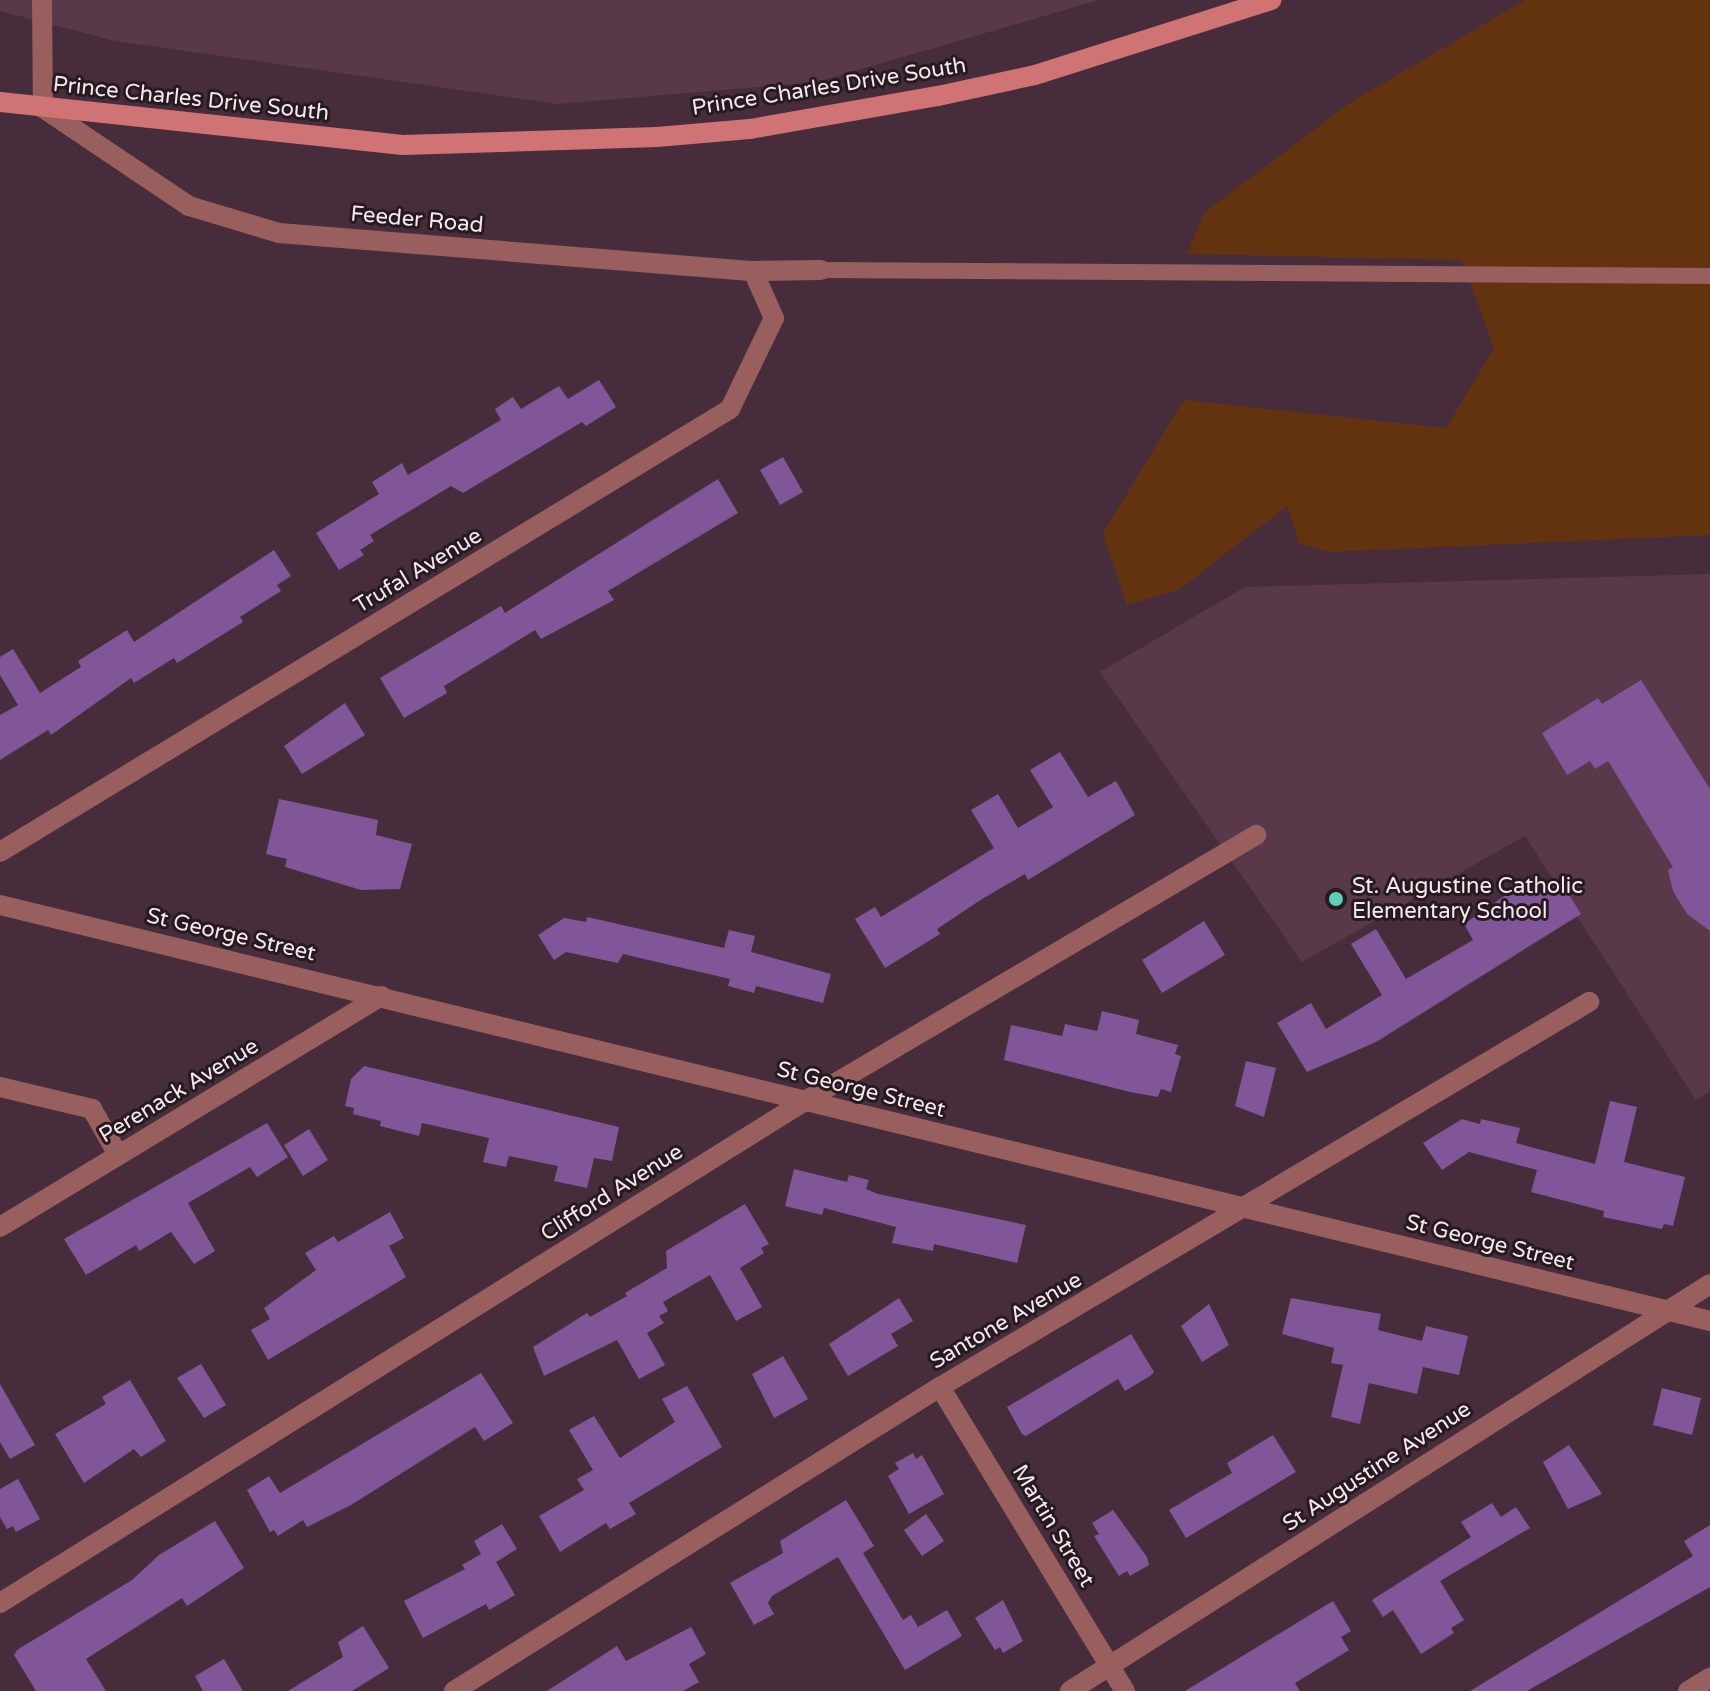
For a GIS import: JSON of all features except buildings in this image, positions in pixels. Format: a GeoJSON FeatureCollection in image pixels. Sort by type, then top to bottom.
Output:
{"type":"FeatureCollection","features":[{"type":"Feature","properties":{"kind":"main road","name":"Prince Charles Drive South"},"geometry":{"type":"LineString","coordinates":[[0,102],[403,145],[657,137],[750,129],[938,96],[1035,75],[1271,0]]}},
{"type":"Feature","properties":{"kind":"street"},"geometry":{"type":"LineString","coordinates":[[42,0],[43,108]]}},
{"type":"Feature","properties":{"kind":"street","name":"Feeder Road"},"geometry":{"type":"LineString","coordinates":[[43,108],[189,206],[279,233],[753,271],[821,270]]}},
{"type":"Feature","properties":{"kind":"street","name":"Trufal Avenue"},"geometry":{"type":"LineString","coordinates":[[0,852],[730,409],[774,318],[753,271]]}},
{"type":"Feature","properties":{"kind":"street","name":"Clifford Avenue"},"geometry":{"type":"LineString","coordinates":[[0,1603],[805,1101],[1256,835]]}},
{"type":"Feature","properties":{"kind":"street","name":"St George Street"},"geometry":{"type":"LineString","coordinates":[[0,905],[1710,1321]]}},
{"type":"Feature","properties":{"kind":"street","name":"Perenack Avenue"},"geometry":{"type":"LineString","coordinates":[[0,1227],[382,996]]}},
{"type":"Feature","properties":{"kind":"street","name":"Santone Avenue"},"geometry":{"type":"LineString","coordinates":[[454,1691],[940,1387],[1246,1209],[1589,1002]]}},
{"type":"Feature","properties":{"kind":"street"},"geometry":{"type":"LineString","coordinates":[[0,1087],[92,1109],[118,1155]]}},
{"type":"Feature","properties":{"kind":"street","name":"St Augustine Avenue"},"geometry":{"type":"LineString","coordinates":[[1070,1691],[1710,1284]]}},
{"type":"Feature","properties":{"kind":"street","name":"Martin Street"},"geometry":{"type":"LineString","coordinates":[[940,1387],[1125,1691]]}},
{"type":"Feature","properties":{"kind":"street"},"geometry":{"type":"LineString","coordinates":[[1688,1691],[1710,1678]]}},
{"type":"Feature","properties":{"kind":"lane"},"geometry":{"type":"LineString","coordinates":[[821,270],[1710,276]]}},
{"type":"Feature","properties":{"kind":"shaded area"},"geometry":{"type":"Polygon","coordinates":[[[0,0],[1099,0],[817,82],[557,104],[115,41],[0,11],[0,0]]]}},
{"type":"Feature","properties":{"kind":"shaded area"},"geometry":{"type":"Polygon","coordinates":[[[1525,0],[1710,0],[1710,535],[1328,552],[1299,543],[1287,506],[1180,589],[1127,605],[1103,533],[1184,400],[1446,428],[1494,348],[1462,260],[1187,254],[1204,213],[1348,104],[1525,0]]]}},
{"type":"Feature","properties":{"kind":"shaded area","name":"St. Augustine Catholic Elementary School"},"geometry":{"type":"Polygon","coordinates":[[[1710,574],[1710,1091],[1696,1100],[1525,836],[1302,962],[1100,672],[1245,587],[1710,574]]]}},
{"type":"Feature","properties":{"kind":"place","name":"St. Augustine Catholic Elementary School"},"geometry":{"type":"Point","coordinates":[1336,899]}}]}
